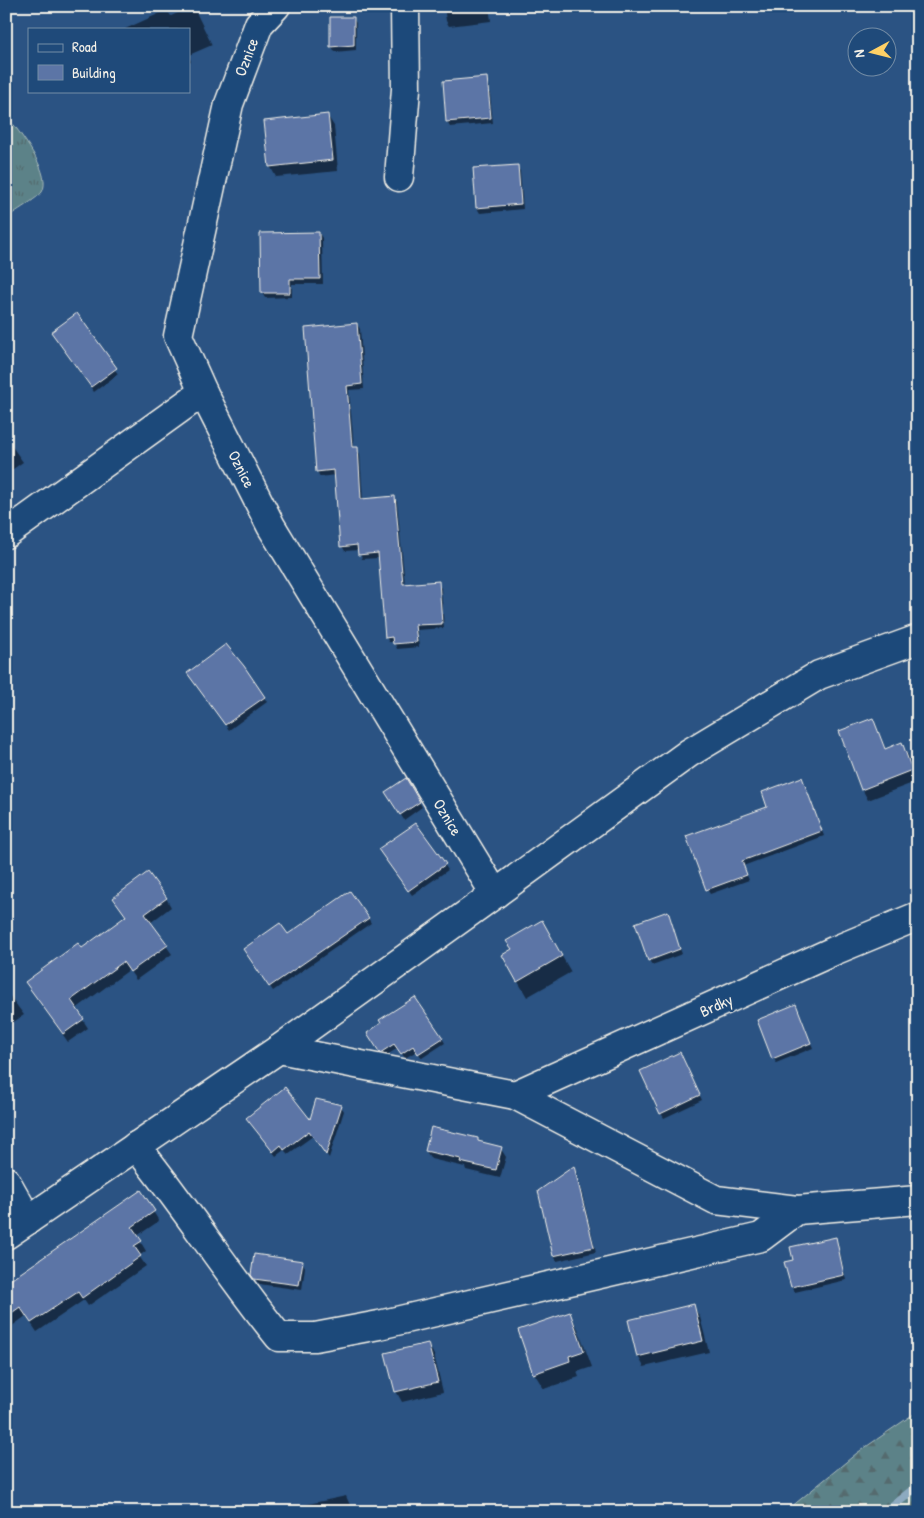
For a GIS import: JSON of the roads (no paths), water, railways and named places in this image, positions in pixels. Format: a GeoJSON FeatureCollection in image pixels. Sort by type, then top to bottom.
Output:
{"type":"FeatureCollection","features":[{"type":"Feature","properties":{"kind":"street","name":"Oznice"},"geometry":{"type":"LineString","coordinates":[[276,6],[259,24],[229,104],[178,336],[203,392],[271,526],[495,894]]}},
{"type":"Feature","properties":{"kind":"street"},"geometry":{"type":"LineString","coordinates":[[399,177],[406,89],[405,6]]}},
{"type":"Feature","properties":{"kind":"street"},"geometry":{"type":"LineString","coordinates":[[6,534],[203,392]]}},
{"type":"Feature","properties":{"kind":"street"},"geometry":{"type":"LineString","coordinates":[[6,1181],[17,1227],[279,1049],[689,752],[819,675],[918,639]]}},
{"type":"Feature","properties":{"kind":"street","name":"Brdky"},"geometry":{"type":"LineString","coordinates":[[515,1095],[836,950],[918,916]]}},
{"type":"Feature","properties":{"kind":"street"},"geometry":{"type":"LineString","coordinates":[[279,1049],[515,1095],[716,1200],[797,1210],[918,1200]]}},
{"type":"Feature","properties":{"kind":"street"},"geometry":{"type":"LineString","coordinates":[[136,1146],[279,1337],[314,1337],[378,1324],[761,1237],[797,1210]]}},
{"type":"Feature","properties":{"kind":"waterway"},"geometry":{"type":"LineString","coordinates":[[885,1512],[918,1486]]}}]}
